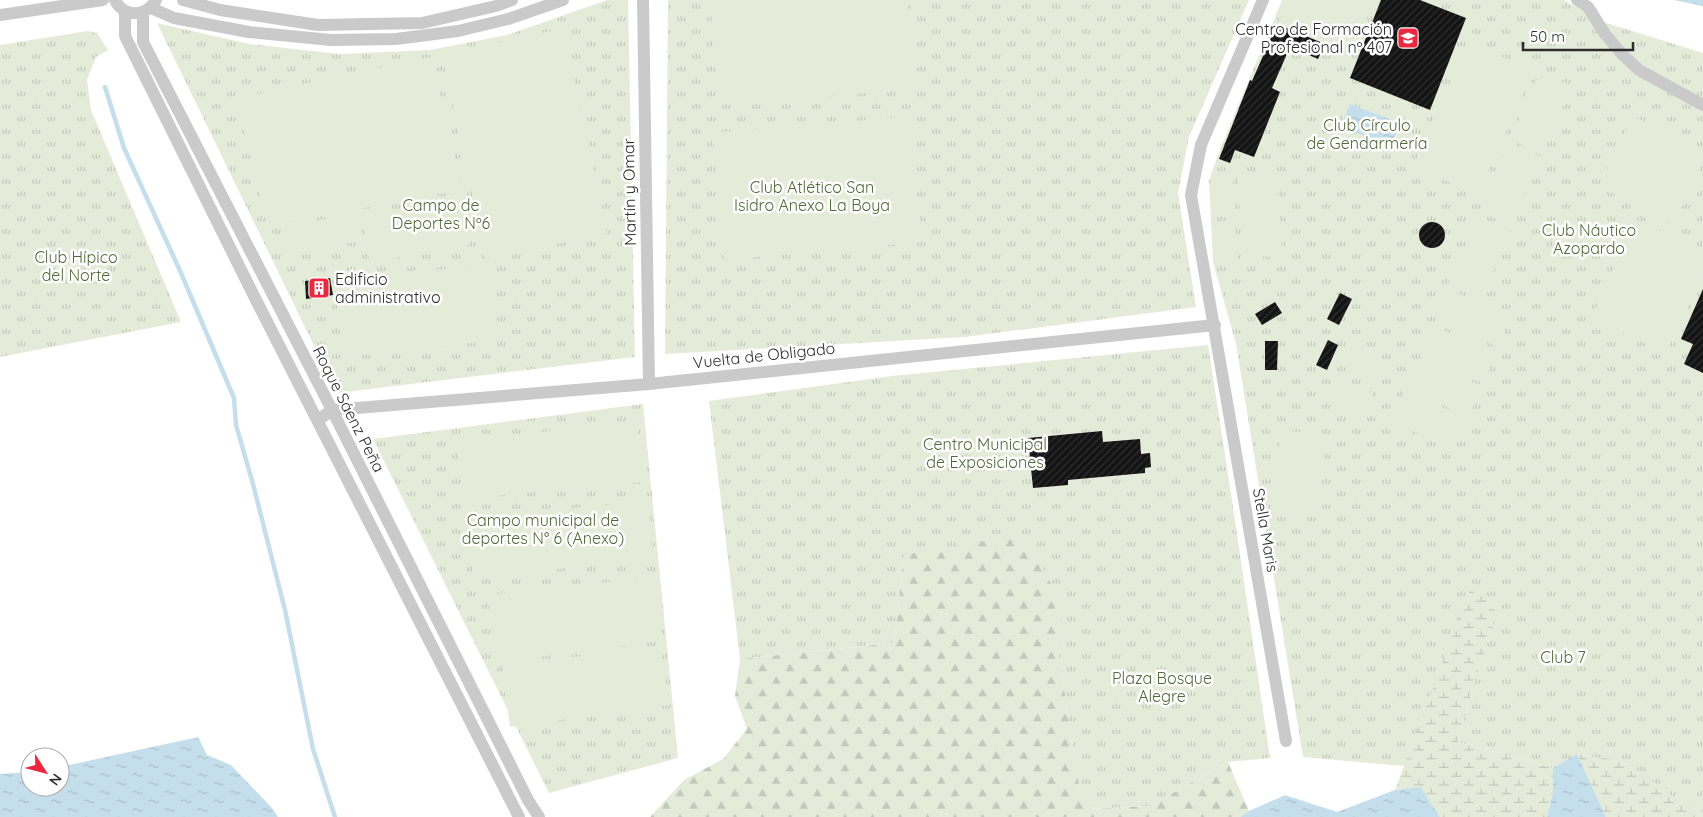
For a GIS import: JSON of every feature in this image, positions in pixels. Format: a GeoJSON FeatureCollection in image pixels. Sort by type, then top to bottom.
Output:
{"type":"FeatureCollection","features":[{"type":"Feature","properties":{"kind":"street"},"geometry":{"type":"LineString","coordinates":[[0,15],[103,0]]}},
{"type":"Feature","properties":{"kind":"street"},"geometry":{"type":"LineString","coordinates":[[114,0],[125,11],[134,14],[150,7],[174,18],[249,32],[331,40],[396,39],[458,31],[508,19],[563,0]]}},
{"type":"Feature","properties":{"kind":"street"},"geometry":{"type":"LineString","coordinates":[[183,0],[220,10],[318,25],[422,23],[496,6],[512,0]]}},
{"type":"Feature","properties":{"kind":"street","name":"Martín y Omar"},"geometry":{"type":"LineString","coordinates":[[643,0],[649,384]]}},
{"type":"Feature","properties":{"kind":"street","name":"Stella Maris"},"geometry":{"type":"LineString","coordinates":[[1263,0],[1201,145],[1191,195],[1286,741]]}},
{"type":"Feature","properties":{"kind":"street"},"geometry":{"type":"LineString","coordinates":[[1577,0],[1588,7],[1605,34],[1621,54],[1639,70],[1703,105]]}},
{"type":"Feature","properties":{"kind":"street","name":"Roque Sáenz Peña"},"geometry":{"type":"LineString","coordinates":[[150,7],[143,42],[332,410],[528,800],[539,817]]}},
{"type":"Feature","properties":{"kind":"street","name":"Roque Sáenz Peña"},"geometry":{"type":"LineString","coordinates":[[125,11],[125,36],[519,817]]}},
{"type":"Feature","properties":{"kind":"street","name":"Vuelta de Obligado"},"geometry":{"type":"LineString","coordinates":[[332,410],[649,384],[1215,325]]}},
{"type":"Feature","properties":{"kind":"street"},"geometry":{"type":"LineString","coordinates":[[318,420],[332,410]]}},
{"type":"Feature","properties":{"kind":"green space","name":"Campo de Deportes Nº6"},"geometry":{"type":"Polygon","coordinates":[[[607,0],[628,0],[635,357],[337,393],[157,23],[249,44],[339,54],[430,50],[507,35],[607,0]]]}},
{"type":"Feature","properties":{"kind":"green space","name":"Club Atlético San Isidro Anexo La Boya"},"geometry":{"type":"Polygon","coordinates":[[[668,0],[1249,0],[1189,137],[1178,193],[1196,307],[965,337],[665,354],[668,0]]]}},
{"type":"Feature","properties":{"kind":"green space"},"geometry":{"type":"Polygon","coordinates":[[[710,0],[908,0],[915,89],[718,105],[710,0]]]}},
{"type":"Feature","properties":{"kind":"green space"},"geometry":{"type":"Polygon","coordinates":[[[1282,0],[1564,0],[1600,21],[1703,53],[1703,805],[1691,804],[1673,797],[1625,763],[1577,754],[1553,768],[1458,742],[1469,699],[1473,585],[1404,766],[1303,757],[1236,344],[1213,262],[1209,181],[1219,152],[1282,0]]]}},
{"type":"Feature","properties":{"kind":"green space"},"geometry":{"type":"Polygon","coordinates":[[[1287,0],[1367,0],[1348,48],[1279,20],[1287,0]]]}},
{"type":"Feature","properties":{"kind":"green space"},"geometry":{"type":"Polygon","coordinates":[[[564,28],[607,233],[486,259],[442,55],[564,28]]]}},
{"type":"Feature","properties":{"kind":"green space","name":"Club Hípico del Norte"},"geometry":{"type":"Polygon","coordinates":[[[88,31],[97,33],[108,50],[96,57],[87,80],[91,110],[181,322],[0,357],[0,45],[88,31]]]}},
{"type":"Feature","properties":{"kind":"green space"},"geometry":{"type":"Polygon","coordinates":[[[1468,42],[1533,70],[1478,195],[1413,166],[1468,42]]]}},
{"type":"Feature","properties":{"kind":"green space"},"geometry":{"type":"Polygon","coordinates":[[[431,57],[462,190],[267,226],[237,98],[431,57]]]}},
{"type":"Feature","properties":{"kind":"green space"},"geometry":{"type":"Polygon","coordinates":[[[1540,72],[1572,86],[1542,154],[1510,140],[1540,72]]]}},
{"type":"Feature","properties":{"kind":"green space","name":"Club Atlético San Isidro Anexo La Boya"},"geometry":{"type":"Polygon","coordinates":[[[910,116],[921,242],[724,260],[713,133],[910,116]]]}},
{"type":"Feature","properties":{"kind":"green space"},"geometry":{"type":"Polygon","coordinates":[[[1633,116],[1703,149],[1703,162],[1674,223],[1599,187],[1633,116]]]}},
{"type":"Feature","properties":{"kind":"green space"},"geometry":{"type":"Polygon","coordinates":[[[1508,143],[1541,157],[1511,225],[1479,211],[1508,143]]]}},
{"type":"Feature","properties":{"kind":"green space"},"geometry":{"type":"Polygon","coordinates":[[[1277,171],[1282,256],[1242,258],[1238,173],[1277,171]]]}},
{"type":"Feature","properties":{"kind":"green space"},"geometry":{"type":"Polygon","coordinates":[[[1214,174],[1233,174],[1235,214],[1216,215],[1214,174]]]}},
{"type":"Feature","properties":{"kind":"green space"},"geometry":{"type":"Polygon","coordinates":[[[463,197],[471,244],[370,263],[362,219],[463,197]]]}},
{"type":"Feature","properties":{"kind":"green space"},"geometry":{"type":"Polygon","coordinates":[[[357,214],[361,241],[287,255],[285,226],[357,214]]]}},
{"type":"Feature","properties":{"kind":"green space"},"geometry":{"type":"Polygon","coordinates":[[[1478,217],[1511,231],[1481,299],[1448,285],[1478,217]]]}},
{"type":"Feature","properties":{"kind":"green space"},"geometry":{"type":"Polygon","coordinates":[[[1235,220],[1237,259],[1218,260],[1215,222],[1235,220]]]}},
{"type":"Feature","properties":{"kind":"green space"},"geometry":{"type":"Polygon","coordinates":[[[1637,220],[1703,251],[1703,275],[1666,353],[1591,318],[1637,220]]]}},
{"type":"Feature","properties":{"kind":"green space"},"geometry":{"type":"Polygon","coordinates":[[[492,264],[499,340],[343,357],[334,281],[409,271],[492,264]]]}},
{"type":"Feature","properties":{"kind":"green space"},"geometry":{"type":"Polygon","coordinates":[[[1448,289],[1511,316],[1498,347],[1435,320],[1448,289]]]}},
{"type":"Feature","properties":{"kind":"green space"},"geometry":{"type":"Polygon","coordinates":[[[1434,326],[1496,353],[1483,383],[1420,356],[1434,326]]]}},
{"type":"Feature","properties":{"kind":"green space"},"geometry":{"type":"Polygon","coordinates":[[[1349,344],[1386,360],[1378,381],[1340,365],[1349,344]]]}},
{"type":"Feature","properties":{"kind":"green space"},"geometry":{"type":"Polygon","coordinates":[[[1208,345],[1270,758],[1228,762],[1150,806],[1093,809],[1081,797],[1062,671],[1056,645],[1061,632],[904,555],[894,643],[740,659],[709,401],[892,376],[1208,345]]]}},
{"type":"Feature","properties":{"kind":"green space"},"geometry":{"type":"Polygon","coordinates":[[[1419,359],[1482,386],[1469,416],[1406,390],[1419,359]]]}},
{"type":"Feature","properties":{"kind":"green space"},"geometry":{"type":"Polygon","coordinates":[[[1335,377],[1373,393],[1364,414],[1326,398],[1335,377]]]}},
{"type":"Feature","properties":{"kind":"green space"},"geometry":{"type":"Polygon","coordinates":[[[1405,391],[1467,418],[1454,449],[1391,422],[1405,391]]]}},
{"type":"Feature","properties":{"kind":"green space","name":"Campo municipal de deportes N° 6 (Anexo)"},"geometry":{"type":"Polygon","coordinates":[[[643,404],[678,758],[549,793],[373,439],[643,404]]]}},
{"type":"Feature","properties":{"kind":"green space"},"geometry":{"type":"Polygon","coordinates":[[[637,423],[643,482],[463,499],[457,440],[637,423]]]}},
{"type":"Feature","properties":{"kind":"green space"},"geometry":{"type":"Polygon","coordinates":[[[1281,430],[1326,435],[1317,517],[1272,512],[1281,430]]]}},
{"type":"Feature","properties":{"kind":"green space"},"geometry":{"type":"Polygon","coordinates":[[[647,501],[653,559],[473,578],[467,519],[647,501]]]}},
{"type":"Feature","properties":{"kind":"green space"},"geometry":{"type":"Polygon","coordinates":[[[1027,534],[1062,607],[1061,632],[1056,645],[1062,671],[1081,796],[1093,809],[1150,806],[1228,762],[1249,811],[1240,817],[650,817],[684,780],[723,759],[747,729],[735,696],[740,659],[894,643],[904,555],[1027,534]]]}},
{"type":"Feature","properties":{"kind":"green space"},"geometry":{"type":"Polygon","coordinates":[[[656,577],[662,640],[497,663],[488,595],[656,577]]]}},
{"type":"Feature","properties":{"kind":"green space"},"geometry":{"type":"Polygon","coordinates":[[[1472,584],[1497,613],[1469,699],[1458,742],[1553,768],[1553,792],[1547,817],[1440,817],[1421,787],[1395,790],[1472,584]]]}},
{"type":"Feature","properties":{"kind":"green space"},"geometry":{"type":"Polygon","coordinates":[[[661,645],[669,705],[510,727],[502,667],[661,645]]]}},
{"type":"Feature","properties":{"kind":"green space"},"geometry":{"type":"Polygon","coordinates":[[[1577,754],[1621,762],[1636,769],[1670,794],[1690,803],[1703,805],[1703,817],[1606,817],[1577,754]]]}},
{"type":"Feature","properties":{"kind":"water"},"geometry":{"type":"Polygon","coordinates":[[[1674,0],[1703,0],[1703,6],[1674,0]]]}},
{"type":"Feature","properties":{"kind":"water"},"geometry":{"type":"Polygon","coordinates":[[[1350,104],[1400,123],[1391,146],[1341,127],[1350,104]]]}},
{"type":"Feature","properties":{"kind":"water"},"geometry":{"type":"Polygon","coordinates":[[[198,737],[207,755],[231,765],[272,808],[278,817],[0,817],[0,774],[20,773],[20,797],[70,797],[70,765],[198,737]]]}},
{"type":"Feature","properties":{"kind":"water"},"geometry":{"type":"Polygon","coordinates":[[[1577,754],[1606,817],[1547,817],[1553,792],[1553,768],[1577,754]]]}},
{"type":"Feature","properties":{"kind":"water"},"geometry":{"type":"Polygon","coordinates":[[[1421,787],[1440,817],[1240,817],[1285,795],[1337,812],[1395,790],[1421,787]]]}},
{"type":"Feature","properties":{"kind":"building"},"geometry":{"type":"Polygon","coordinates":[[[1381,0],[1420,0],[1466,18],[1430,110],[1350,78],[1381,0]]]}},
{"type":"Feature","properties":{"kind":"building"},"geometry":{"type":"Polygon","coordinates":[[[1277,24],[1325,44],[1318,59],[1290,47],[1272,88],[1280,92],[1254,157],[1235,150],[1230,163],[1219,159],[1250,80],[1252,81],[1277,24]]]}},
{"type":"Feature","properties":{"kind":"building"},"geometry":{"type":"Polygon","coordinates":[[[1432,222],[1441,226],[1445,235],[1441,244],[1432,248],[1423,244],[1419,235],[1423,226],[1432,222]]]}},
{"type":"Feature","properties":{"kind":"building","name":"Edificio administrativo"},"geometry":{"type":"Polygon","coordinates":[[[330,278],[333,295],[306,299],[305,281],[330,278]]]}},
{"type":"Feature","properties":{"kind":"building"},"geometry":{"type":"Polygon","coordinates":[[[1703,289],[1703,373],[1684,364],[1693,344],[1681,339],[1703,289]]]}},
{"type":"Feature","properties":{"kind":"building"},"geometry":{"type":"Polygon","coordinates":[[[1340,293],[1352,299],[1339,325],[1327,319],[1340,293]]]}},
{"type":"Feature","properties":{"kind":"building"},"geometry":{"type":"Polygon","coordinates":[[[1275,302],[1282,313],[1262,325],[1255,314],[1275,302]]]}},
{"type":"Feature","properties":{"kind":"building"},"geometry":{"type":"Polygon","coordinates":[[[1328,340],[1338,345],[1327,370],[1316,365],[1328,340]]]}},
{"type":"Feature","properties":{"kind":"building"},"geometry":{"type":"Polygon","coordinates":[[[1265,341],[1278,341],[1277,370],[1265,370],[1265,341]]]}},
{"type":"Feature","properties":{"kind":"building"},"geometry":{"type":"Polygon","coordinates":[[[1102,431],[1103,442],[1140,439],[1141,454],[1150,453],[1151,467],[1145,468],[1145,473],[1068,480],[1068,485],[1033,488],[1028,438],[1102,431]]]}},
{"type":"Feature","properties":{"kind":"waterway"},"geometry":{"type":"LineString","coordinates":[[105,87],[124,148],[181,273],[234,398],[236,425],[285,610],[313,749],[335,817]]}},
{"type":"Feature","properties":{"kind":"place","name":"Centro de Formación Profesional nº 407"},"geometry":{"type":"Point","coordinates":[1408,38]}},
{"type":"Feature","properties":{"kind":"place","name":"Edificio administrativo"},"geometry":{"type":"Point","coordinates":[319,288]}},
{"type":"Feature","properties":{"kind":"park label","name":"Club Círculo de Gendarmería"},"geometry":{"type":"Point","coordinates":[1367,134]}},
{"type":"Feature","properties":{"kind":"park label","name":"Club Náutico Azopardo"},"geometry":{"type":"Point","coordinates":[1589,239]}},
{"type":"Feature","properties":{"kind":"park label","name":"Centro Municipal de Exposiciones"},"geometry":{"type":"Point","coordinates":[985,453]}},
{"type":"Feature","properties":{"kind":"park label","name":"Club 7"},"geometry":{"type":"Point","coordinates":[1563,657]}},
{"type":"Feature","properties":{"kind":"park label","name":"Plaza Bosque Alegre"},"geometry":{"type":"Point","coordinates":[1162,687]}}]}
